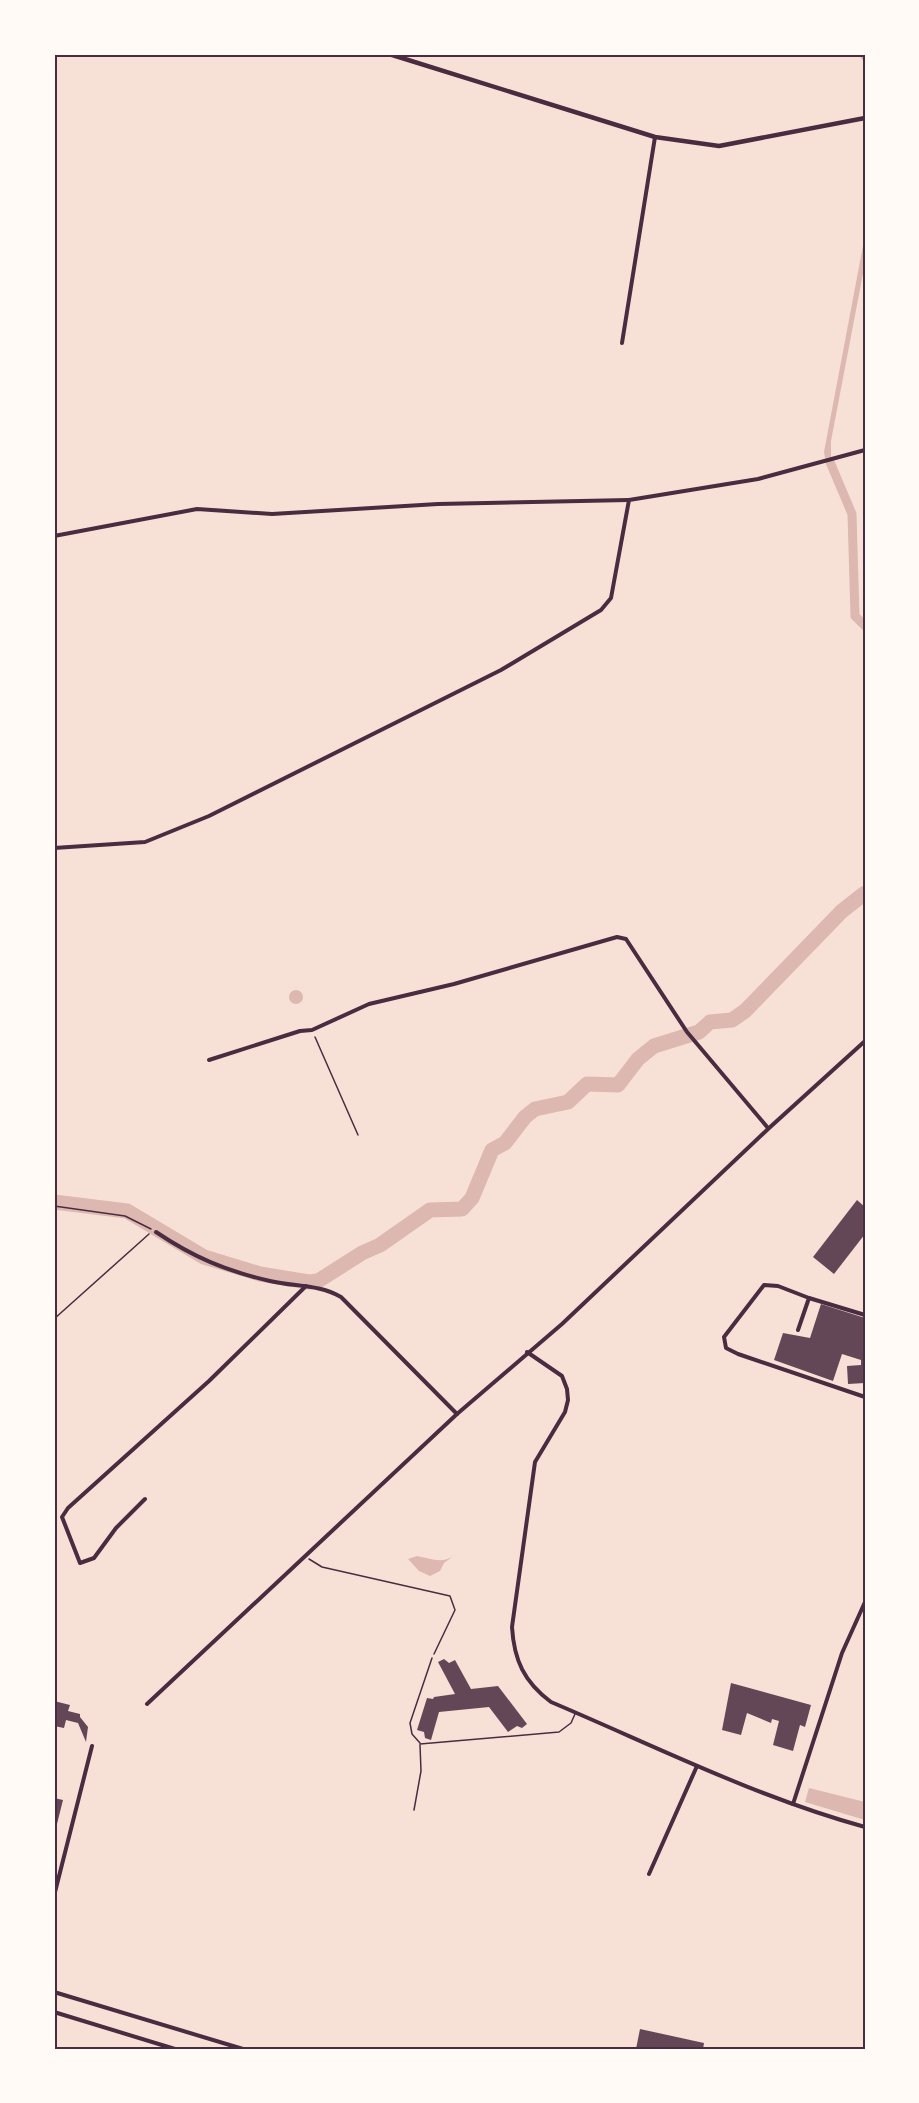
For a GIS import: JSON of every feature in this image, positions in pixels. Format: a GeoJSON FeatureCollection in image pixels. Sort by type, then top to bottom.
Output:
{"type":"FeatureCollection","features":[{"type":"Feature","properties":{"kind":"main road"},"geometry":{"type":"LineString","coordinates":[[389,54],[655,137],[719,146],[865,118]]}},
{"type":"Feature","properties":{"kind":"street"},"geometry":{"type":"LineString","coordinates":[[622,343],[655,137]]}},
{"type":"Feature","properties":{"kind":"street"},"geometry":{"type":"LineString","coordinates":[[54,536],[197,510],[272,514],[438,504],[629,500],[758,479],[865,450]]}},
{"type":"Feature","properties":{"kind":"street"},"geometry":{"type":"LineString","coordinates":[[54,848],[145,842],[209,816],[501,670],[601,610],[611,598],[629,500]]}},
{"type":"Feature","properties":{"kind":"street"},"geometry":{"type":"LineString","coordinates":[[209,1060],[300,1031],[312,1030],[369,1004],[454,984],[617,937],[626,939],[687,1032],[768,1129]]}},
{"type":"Feature","properties":{"kind":"street"},"geometry":{"type":"LineString","coordinates":[[147,1704],[458,1414],[562,1324],[768,1129],[865,1042]]}},
{"type":"Feature","properties":{"kind":"street"},"geometry":{"type":"LineString","coordinates":[[156,1232],[203,1261],[271,1282],[325,1288],[341,1296],[458,1414]]}},
{"type":"Feature","properties":{"kind":"street"},"geometry":{"type":"LineString","coordinates":[[865,1315],[778,1286],[764,1285],[724,1337],[726,1348],[738,1354],[865,1397]]}},
{"type":"Feature","properties":{"kind":"street"},"geometry":{"type":"LineString","coordinates":[[145,1499],[116,1528],[94,1558],[80,1563],[62,1517],[68,1508],[209,1381],[306,1286]]}},
{"type":"Feature","properties":{"kind":"street"},"geometry":{"type":"LineString","coordinates":[[798,1330],[809,1298]]}},
{"type":"Feature","properties":{"kind":"street"},"geometry":{"type":"LineString","coordinates":[[527,1352],[562,1377],[567,1389],[568,1400],[565,1412],[536,1462],[512,1627],[519,1665],[531,1685],[551,1702],[697,1766],[793,1804],[865,1827]]}},
{"type":"Feature","properties":{"kind":"street"},"geometry":{"type":"LineString","coordinates":[[793,1804],[842,1653],[865,1602]]}},
{"type":"Feature","properties":{"kind":"street"},"geometry":{"type":"LineString","coordinates":[[54,1896],[92,1746]]}},
{"type":"Feature","properties":{"kind":"street"},"geometry":{"type":"LineString","coordinates":[[649,1874],[697,1766]]}},
{"type":"Feature","properties":{"kind":"street"},"geometry":{"type":"LineString","coordinates":[[54,1992],[243,2049]]}},
{"type":"Feature","properties":{"kind":"street"},"geometry":{"type":"LineString","coordinates":[[54,2012],[175,2049]]}},
{"type":"Feature","properties":{"kind":"lane"},"geometry":{"type":"LineString","coordinates":[[414,1810],[421,1771],[420,1744],[412,1734],[410,1723],[432,1658]]}},
{"type":"Feature","properties":{"kind":"lane"},"geometry":{"type":"LineString","coordinates":[[420,1744],[559,1732],[571,1723],[575,1713]]}},
{"type":"Feature","properties":{"kind":"path"},"geometry":{"type":"LineString","coordinates":[[312,1030],[358,1135]]}},
{"type":"Feature","properties":{"kind":"path"},"geometry":{"type":"LineString","coordinates":[[54,1206],[126,1216],[156,1232]]}},
{"type":"Feature","properties":{"kind":"path"},"geometry":{"type":"LineString","coordinates":[[54,1319],[148,1234],[156,1232]]}},
{"type":"Feature","properties":{"kind":"path"},"geometry":{"type":"LineString","coordinates":[[305,1557],[322,1567],[450,1596],[455,1610],[432,1658]]}},
{"type":"Feature","properties":{"kind":"shaded area"},"geometry":{"type":"Polygon","coordinates":[[[865,235],[865,263],[831,441],[831,457],[825,458],[824,452],[865,235]]]}},
{"type":"Feature","properties":{"kind":"shaded area"},"geometry":{"type":"Polygon","coordinates":[[[296,990],[301,992],[303,997],[301,1002],[296,1004],[291,1002],[289,997],[291,992],[296,990]]]}},
{"type":"Feature","properties":{"kind":"shaded area"},"geometry":{"type":"Polygon","coordinates":[[[455,1555],[444,1563],[440,1571],[430,1576],[419,1571],[408,1559],[417,1556],[445,1560],[455,1555]]]}},
{"type":"Feature","properties":{"kind":"shaded area"},"geometry":{"type":"Polygon","coordinates":[[[809,1788],[865,1802],[865,1820],[805,1802],[809,1788]]]}},
{"type":"Feature","properties":{"kind":"building"},"geometry":{"type":"Polygon","coordinates":[[[857,1200],[865,1207],[865,1234],[834,1274],[813,1257],[857,1200]]]}},
{"type":"Feature","properties":{"kind":"building"},"geometry":{"type":"Polygon","coordinates":[[[821,1304],[865,1318],[865,1383],[848,1384],[847,1366],[861,1365],[861,1360],[842,1354],[833,1381],[774,1360],[783,1333],[810,1338],[821,1304]]]}},
{"type":"Feature","properties":{"kind":"building"},"geometry":{"type":"Polygon","coordinates":[[[444,1659],[449,1663],[455,1660],[471,1689],[498,1686],[527,1724],[522,1728],[517,1726],[508,1732],[489,1707],[439,1712],[431,1740],[425,1738],[424,1732],[417,1730],[427,1698],[433,1699],[455,1694],[438,1662],[444,1659]]]}},
{"type":"Feature","properties":{"kind":"building"},"geometry":{"type":"Polygon","coordinates":[[[731,1683],[811,1705],[805,1727],[800,1725],[793,1751],[773,1745],[779,1721],[772,1719],[771,1723],[747,1713],[741,1735],[722,1730],[731,1683]]]}},
{"type":"Feature","properties":{"kind":"building"},"geometry":{"type":"Polygon","coordinates":[[[54,1701],[70,1705],[68,1711],[80,1714],[88,1727],[86,1742],[78,1723],[66,1720],[64,1728],[54,1726],[54,1701]]]}},
{"type":"Feature","properties":{"kind":"building"},"geometry":{"type":"Polygon","coordinates":[[[54,1798],[63,1800],[57,1824],[54,1823],[54,1798]]]}},
{"type":"Feature","properties":{"kind":"building"},"geometry":{"type":"Polygon","coordinates":[[[640,2029],[704,2043],[703,2049],[636,2049],[640,2029]]]}},
{"type":"Feature","properties":{"kind":"waterway"},"geometry":{"type":"LineString","coordinates":[[830,462],[852,514],[855,616],[865,626]]}},
{"type":"Feature","properties":{"kind":"waterway"},"geometry":{"type":"LineString","coordinates":[[54,1202],[127,1211],[204,1257],[260,1274],[309,1282],[318,1281],[362,1253],[380,1245],[430,1210],[462,1209],[472,1198],[492,1150],[505,1143],[525,1117],[535,1109],[568,1102],[587,1084],[618,1085],[638,1059],[654,1046],[699,1032],[710,1022],[732,1020],[745,1011],[842,911],[865,893]]}}]}
